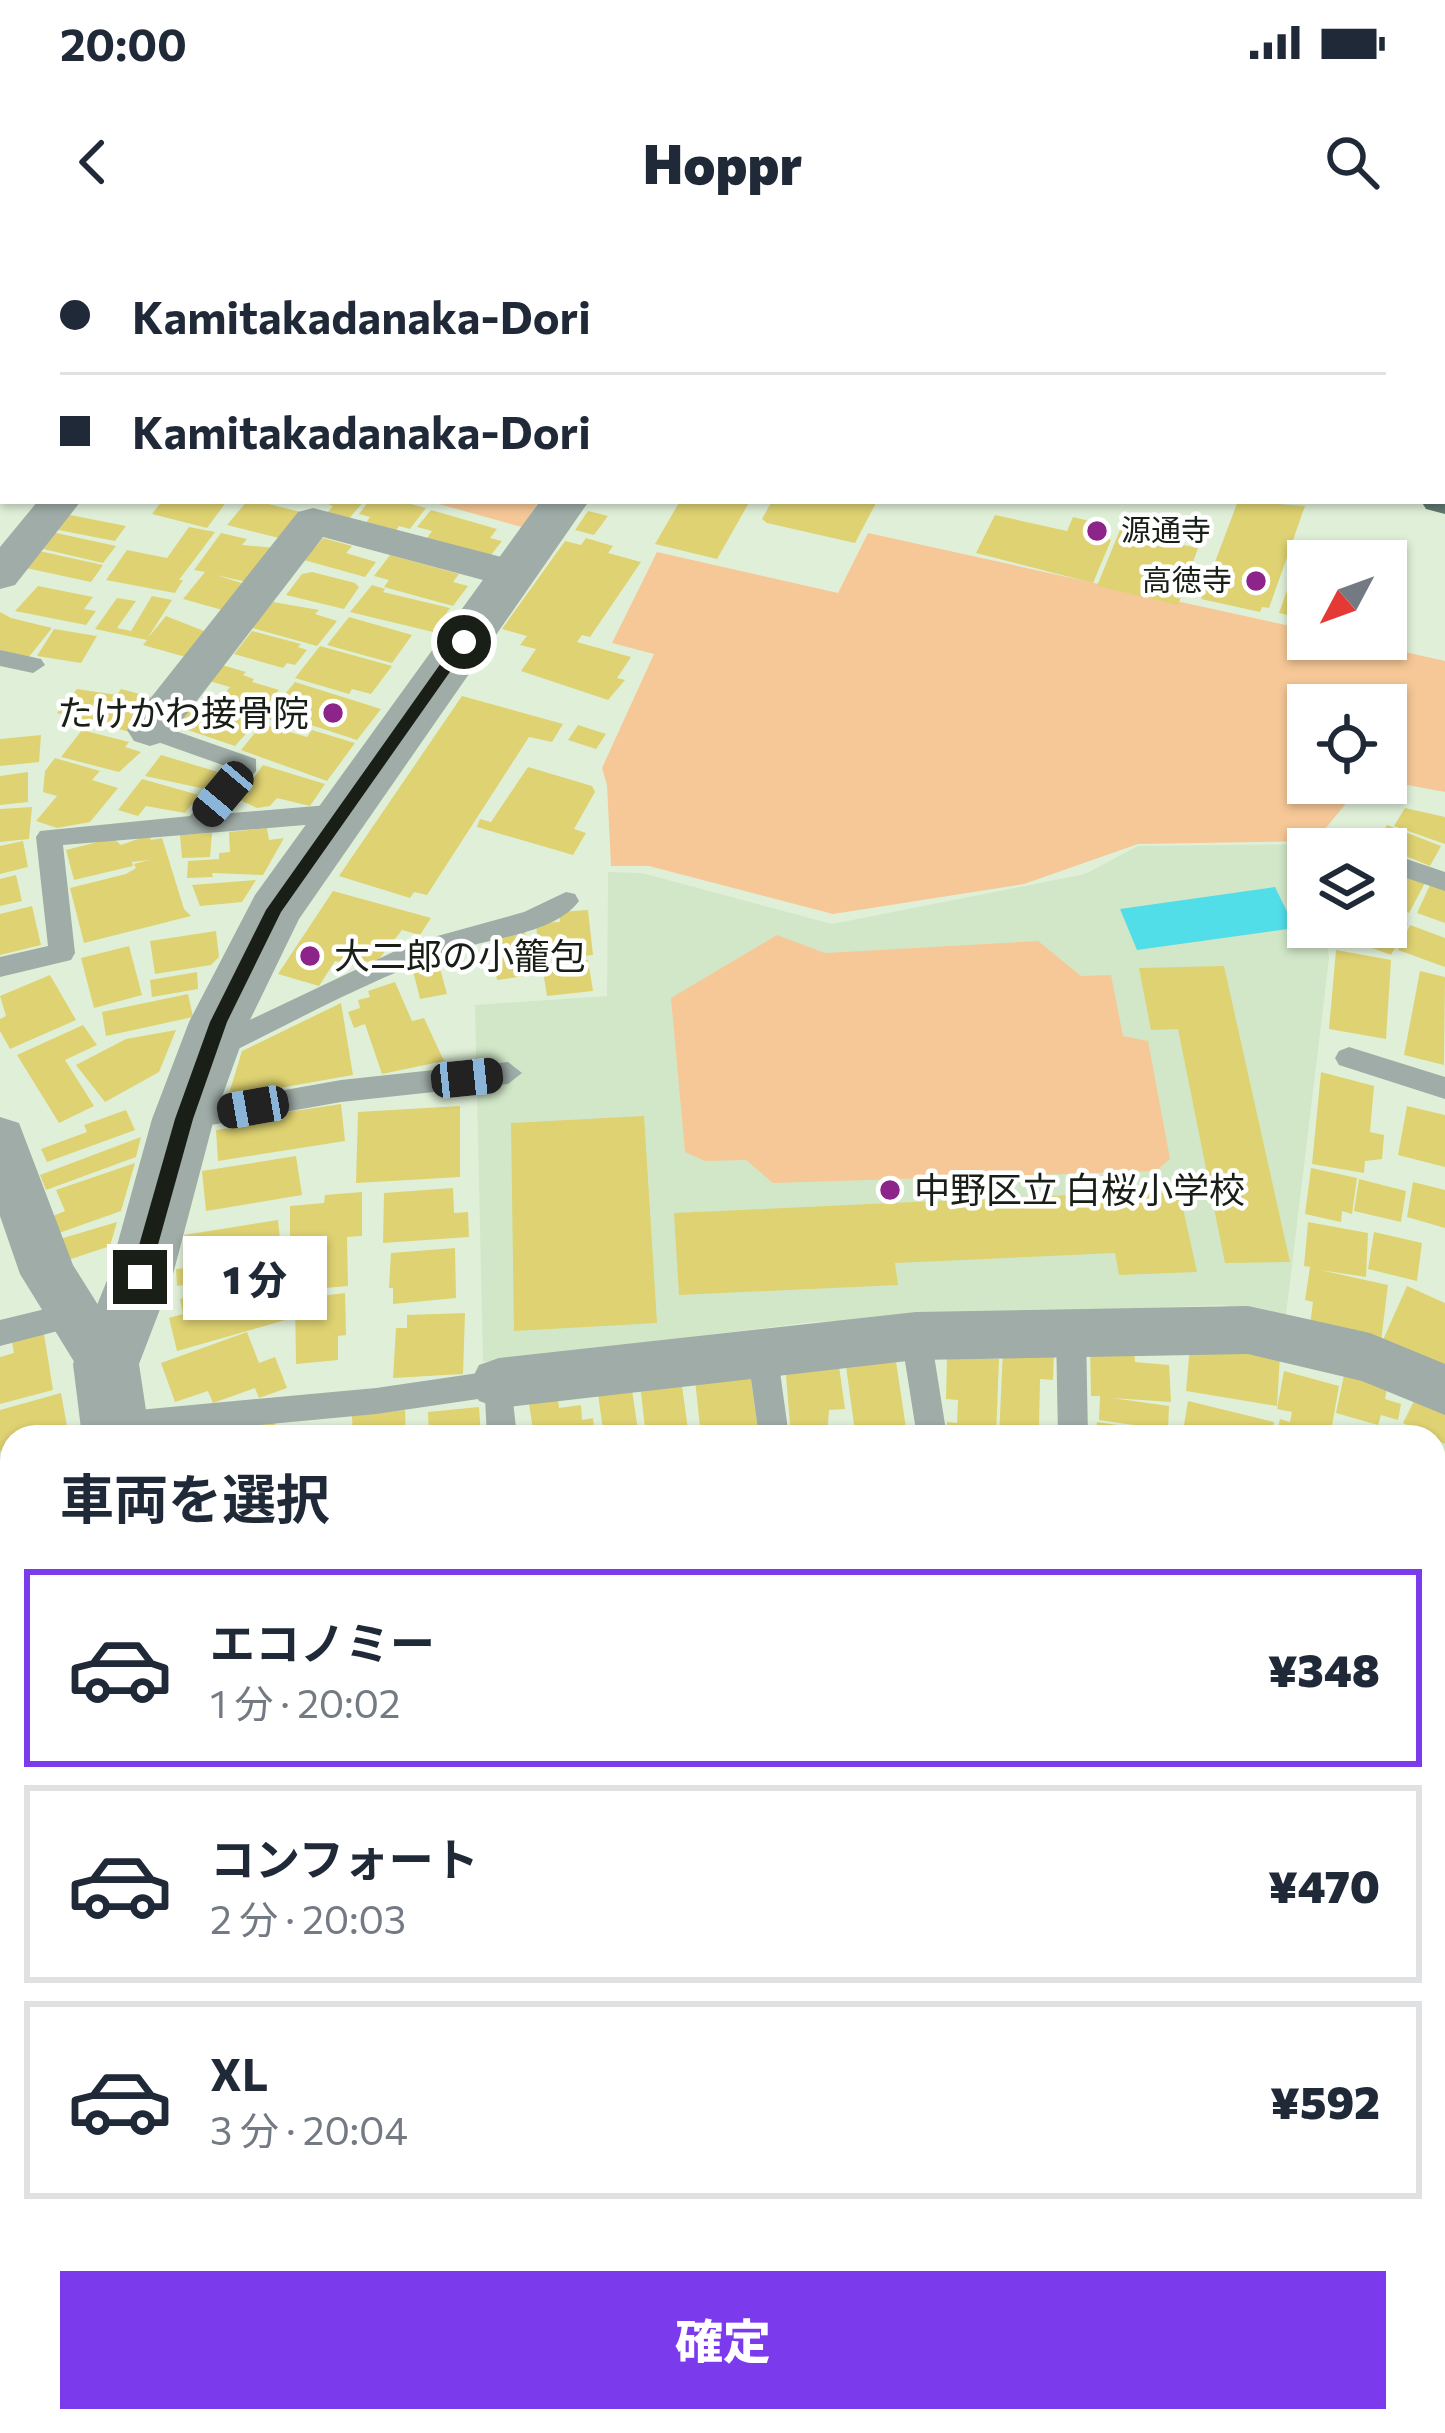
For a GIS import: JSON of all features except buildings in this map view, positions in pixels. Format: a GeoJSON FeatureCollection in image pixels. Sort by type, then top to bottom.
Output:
{"type":"FeatureCollection","features":[{"type":"Feature","properties":{"kind":"street"},"geometry":{"type":"LineString","coordinates":[[0,575],[58,504]]}},
{"type":"Feature","properties":{"kind":"street"},"geometry":{"type":"LineString","coordinates":[[106,1364],[140,1277],[208,1051],[274,910],[564,504]]}},
{"type":"Feature","properties":{"kind":"street"},"geometry":{"type":"LineString","coordinates":[[150,730],[313,521],[513,574]]}},
{"type":"Feature","properties":{"kind":"street"},"geometry":{"type":"LineString","coordinates":[[0,1138],[48,1274],[106,1364],[115,1425]]}},
{"type":"Feature","properties":{"kind":"street"},"geometry":{"type":"LineString","coordinates":[[501,1410],[762,1350],[916,1336],[1070,1332],[1248,1330],[1370,1358],[1445,1390]]}},
{"type":"Feature","properties":{"kind":"lane"},"geometry":{"type":"LineString","coordinates":[[0,658],[33,665]]}},
{"type":"Feature","properties":{"kind":"lane"},"geometry":{"type":"LineString","coordinates":[[150,730],[247,765],[199,824]]}},
{"type":"Feature","properties":{"kind":"lane"},"geometry":{"type":"LineString","coordinates":[[0,967],[62,953],[49,836],[340,813]]}},
{"type":"Feature","properties":{"kind":"lane"},"geometry":{"type":"LineString","coordinates":[[1407,868],[1445,882]]}},
{"type":"Feature","properties":{"kind":"lane"},"geometry":{"type":"LineString","coordinates":[[208,1051],[421,950],[532,919],[566,901]]}},
{"type":"Feature","properties":{"kind":"lane"},"geometry":{"type":"LineString","coordinates":[[1349,1058],[1445,1088]]}},
{"type":"Feature","properties":{"kind":"lane"},"geometry":{"type":"LineString","coordinates":[[184,1119],[341,1091],[508,1073]]}},
{"type":"Feature","properties":{"kind":"lane"},"geometry":{"type":"LineString","coordinates":[[0,1333],[74,1315]]}},
{"type":"Feature","properties":{"kind":"lane"},"geometry":{"type":"LineString","coordinates":[[1070,1332],[1073,1425]]}},
{"type":"Feature","properties":{"kind":"lane"},"geometry":{"type":"LineString","coordinates":[[916,1336],[930,1425]]}},
{"type":"Feature","properties":{"kind":"lane"},"geometry":{"type":"LineString","coordinates":[[762,1350],[772,1425]]}},
{"type":"Feature","properties":{"kind":"lane"},"geometry":{"type":"LineString","coordinates":[[168,1425],[376,1401],[501,1410]]}},
{"type":"Feature","properties":{"kind":"shaded area"},"geometry":{"type":"Polygon","coordinates":[[[439,504],[537,504],[522,527],[439,504]]]}},
{"type":"Feature","properties":{"kind":"shaded area"},"geometry":{"type":"Polygon","coordinates":[[[868,533],[1287,625],[1287,660],[1407,660],[1407,652],[1445,661],[1445,792],[1407,785],[1407,684],[1287,684],[1287,804],[1346,804],[1326,828],[1287,828],[1287,841],[1138,844],[1024,884],[833,914],[649,866],[611,866],[602,768],[654,654],[612,643],[657,552],[838,593],[868,533]]]}},
{"type":"Feature","properties":{"kind":"shaded area","name":"中野区立 白桜小学校"},"geometry":{"type":"Polygon","coordinates":[[[1287,844],[1287,948],[1328,948],[1286,1315],[1222,1305],[813,1322],[483,1362],[475,1005],[607,996],[608,872],[642,873],[832,924],[1085,874],[1138,846],[1287,844]]]}},
{"type":"Feature","properties":{"kind":"shaded area"},"geometry":{"type":"Polygon","coordinates":[[[777,935],[825,953],[1038,941],[1081,976],[1111,975],[1123,1036],[1148,1041],[1170,1159],[1156,1171],[773,1183],[746,1160],[705,1161],[685,1152],[671,998],[777,935]]]}},
{"type":"Feature","properties":{"kind":"water"},"geometry":{"type":"Polygon","coordinates":[[[1275,887],[1287,912],[1287,929],[1137,950],[1120,909],[1275,887]]]}},
{"type":"Feature","properties":{"kind":"place","name":"源通寺"},"geometry":{"type":"Point","coordinates":[1097,531]}},
{"type":"Feature","properties":{"kind":"place","name":"高徳寺"},"geometry":{"type":"Point","coordinates":[1256,581]}},
{"type":"Feature","properties":{"kind":"place","name":"たけかわ接骨院"},"geometry":{"type":"Point","coordinates":[333,713]}},
{"type":"Feature","properties":{"kind":"place","name":"大二郎の小籠包"},"geometry":{"type":"Point","coordinates":[310,956]}},
{"type":"Feature","properties":{"kind":"place","name":"中野区立 白桜小学校"},"geometry":{"type":"Point","coordinates":[890,1190]}},
{"type":"Feature","properties":{"kind":"route"},"geometry":{"type":"LineString","coordinates":[[140,1277],[184,1119],[219,1022],[274,910],[464,642]]}}]}
